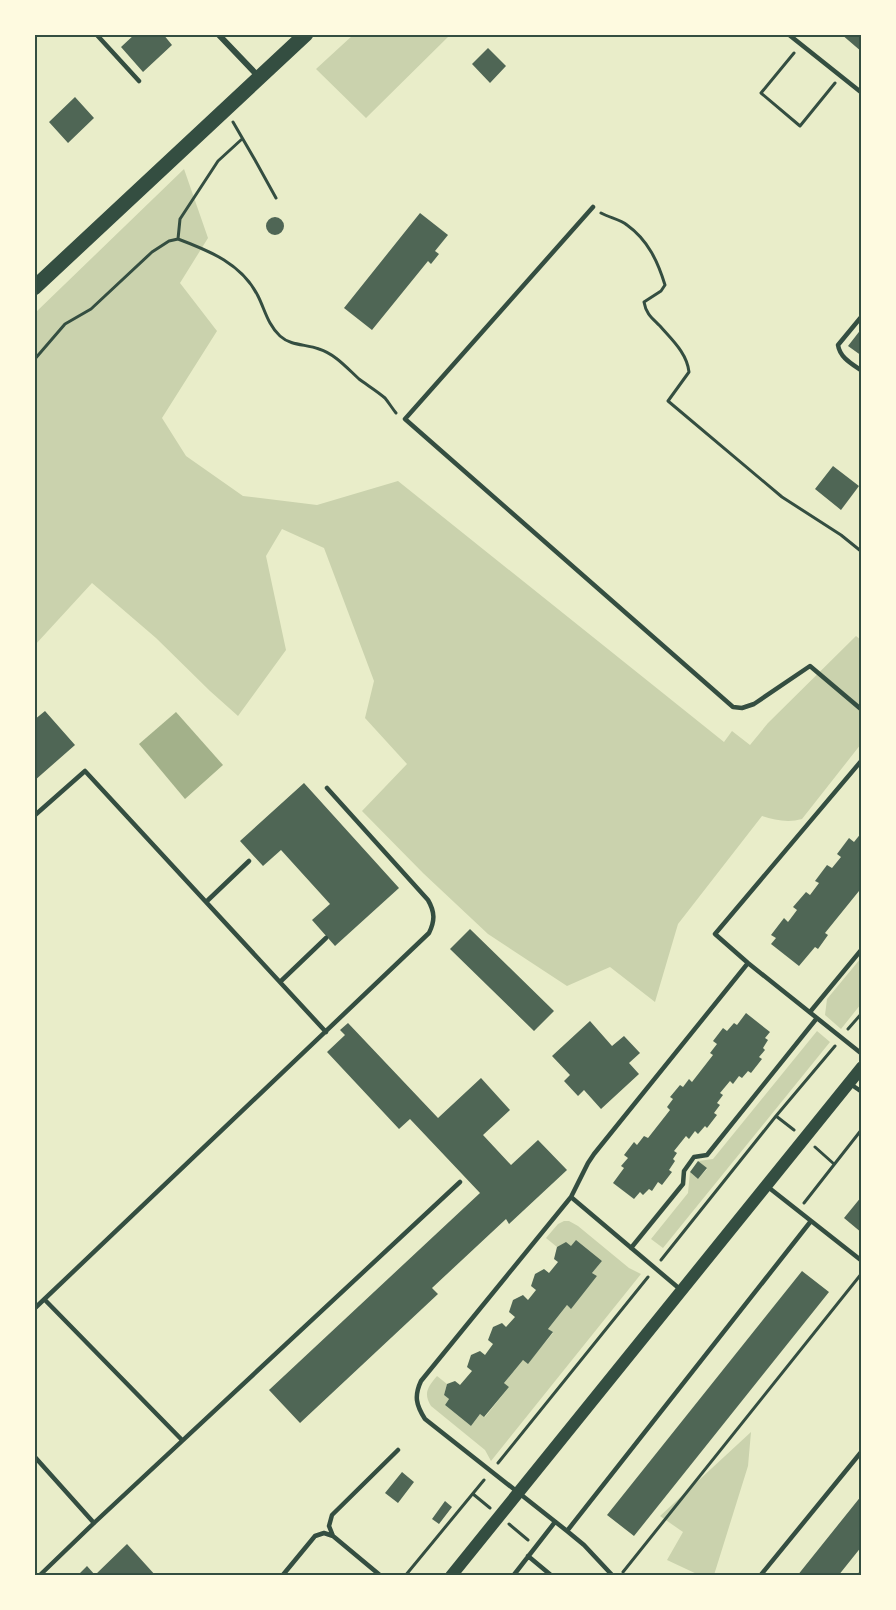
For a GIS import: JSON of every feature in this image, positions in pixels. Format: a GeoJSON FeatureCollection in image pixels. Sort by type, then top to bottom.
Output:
{"type":"FeatureCollection","features":[{"type":"Feature","properties":{"kind":"highway"},"geometry":{"type":"LineString","coordinates":[[34,288],[306,34]]}},
{"type":"Feature","properties":{"kind":"main road"},"geometry":{"type":"LineString","coordinates":[[451,1575],[861,1067]]}},
{"type":"Feature","properties":{"kind":"street"},"geometry":{"type":"LineString","coordinates":[[218,34],[260,78]]}},
{"type":"Feature","properties":{"kind":"lane"},"geometry":{"type":"LineString","coordinates":[[96,34],[139,81]]}},
{"type":"Feature","properties":{"kind":"lane"},"geometry":{"type":"LineString","coordinates":[[788,34],[861,93]]}},
{"type":"Feature","properties":{"kind":"lane"},"geometry":{"type":"LineString","coordinates":[[593,207],[405,419],[733,707],[742,708],[754,704],[810,666],[861,710]]}},
{"type":"Feature","properties":{"kind":"lane"},"geometry":{"type":"LineString","coordinates":[[861,316],[838,345],[839,352],[844,358],[861,371]]}},
{"type":"Feature","properties":{"kind":"lane"},"geometry":{"type":"LineString","coordinates":[[861,760],[716,934],[748,963],[861,1054]]}},
{"type":"Feature","properties":{"kind":"lane"},"geometry":{"type":"LineString","coordinates":[[34,816],[84,771],[326,1032]]}},
{"type":"Feature","properties":{"kind":"lane"},"geometry":{"type":"LineString","coordinates":[[34,1310],[429,933],[433,926],[433,908],[428,900],[327,788]]}},
{"type":"Feature","properties":{"kind":"lane"},"geometry":{"type":"LineString","coordinates":[[206,902],[249,861]]}},
{"type":"Feature","properties":{"kind":"lane"},"geometry":{"type":"LineString","coordinates":[[280,982],[326,938]]}},
{"type":"Feature","properties":{"kind":"lane"},"geometry":{"type":"LineString","coordinates":[[810,1012],[861,949]]}},
{"type":"Feature","properties":{"kind":"lane"},"geometry":{"type":"LineString","coordinates":[[612,1575],[584,1545],[425,1419],[418,1405],[417,1390],[570,1197],[594,1154],[748,963]]}},
{"type":"Feature","properties":{"kind":"lane"},"geometry":{"type":"LineString","coordinates":[[631,1248],[683,1184],[684,1170],[694,1157],[707,1155],[817,1018]]}},
{"type":"Feature","properties":{"kind":"lane"},"geometry":{"type":"LineString","coordinates":[[849,1083],[861,1092]]}},
{"type":"Feature","properties":{"kind":"lane"},"geometry":{"type":"LineString","coordinates":[[39,1575],[460,1182]]}},
{"type":"Feature","properties":{"kind":"lane"},"geometry":{"type":"LineString","coordinates":[[765,1185],[861,1261]]}},
{"type":"Feature","properties":{"kind":"lane"},"geometry":{"type":"LineString","coordinates":[[570,1197],[681,1290]]}},
{"type":"Feature","properties":{"kind":"lane"},"geometry":{"type":"LineString","coordinates":[[567,1531],[811,1221]]}},
{"type":"Feature","properties":{"kind":"lane"},"geometry":{"type":"LineString","coordinates":[[45,1300],[182,1440]]}},
{"type":"Feature","properties":{"kind":"lane"},"geometry":{"type":"LineString","coordinates":[[333,1536],[329,1526],[332,1515],[398,1450]]}},
{"type":"Feature","properties":{"kind":"lane"},"geometry":{"type":"LineString","coordinates":[[760,1575],[861,1451]]}},
{"type":"Feature","properties":{"kind":"lane"},"geometry":{"type":"LineString","coordinates":[[34,1456],[94,1523]]}},
{"type":"Feature","properties":{"kind":"lane"},"geometry":{"type":"LineString","coordinates":[[513,1575],[555,1522]]}},
{"type":"Feature","properties":{"kind":"lane"},"geometry":{"type":"LineString","coordinates":[[282,1575],[315,1536],[324,1533],[333,1536],[381,1575]]}},
{"type":"Feature","properties":{"kind":"lane"},"geometry":{"type":"LineString","coordinates":[[528,1556],[552,1575]]}},
{"type":"Feature","properties":{"kind":"path"},"geometry":{"type":"LineString","coordinates":[[800,45],[760,93],[800,126],[840,76]]}},
{"type":"Feature","properties":{"kind":"path"},"geometry":{"type":"LineString","coordinates":[[225,110],[276,198]]}},
{"type":"Feature","properties":{"kind":"path"},"geometry":{"type":"LineString","coordinates":[[178,239],[180,219],[218,161],[242,139]]}},
{"type":"Feature","properties":{"kind":"path"},"geometry":{"type":"LineString","coordinates":[[593,207],[627,225],[644,242],[657,262],[665,285],[661,291],[644,302],[645,311],[680,347],[689,372],[668,401],[782,497],[841,535],[861,552]]}},
{"type":"Feature","properties":{"kind":"path"},"geometry":{"type":"LineString","coordinates":[[34,360],[65,324],[91,309],[152,252],[169,241],[178,239],[205,249],[232,264],[258,295],[271,325],[281,336],[291,342],[320,349],[340,360],[385,399],[394,412],[405,419]]}},
{"type":"Feature","properties":{"kind":"path"},"geometry":{"type":"LineString","coordinates":[[405,1575],[861,1013]]}},
{"type":"Feature","properties":{"kind":"path"},"geometry":{"type":"LineString","coordinates":[[798,1211],[861,1129]]}},
{"type":"Feature","properties":{"kind":"path"},"geometry":{"type":"LineString","coordinates":[[620,1575],[861,1274]]}},
{"type":"Feature","properties":{"kind":"path"},"geometry":{"type":"LineString","coordinates":[[858,1575],[861,1571]]}},
{"type":"Feature","properties":{"kind":"shaded area"},"geometry":{"type":"Polygon","coordinates":[[[353,35],[450,35],[366,118],[316,69],[353,35]]]}},
{"type":"Feature","properties":{"kind":"shaded area"},"geometry":{"type":"Polygon","coordinates":[[[184,169],[208,238],[180,283],[217,331],[162,418],[186,456],[243,496],[317,505],[398,481],[724,742],[732,731],[750,745],[768,723],[856,636],[861,640],[861,744],[802,819],[792,821],[762,816],[678,924],[655,1002],[610,967],[567,986],[488,934],[362,811],[407,764],[365,718],[374,681],[324,548],[282,529],[266,556],[286,650],[238,716],[156,638],[92,583],[35,645],[35,313],[184,169]]]}},
{"type":"Feature","properties":{"kind":"shaded area"},"geometry":{"type":"Polygon","coordinates":[[[176,712],[223,765],[185,799],[139,744],[176,712]]]}},
{"type":"Feature","properties":{"kind":"shaded area"},"geometry":{"type":"Polygon","coordinates":[[[861,958],[861,1004],[841,1029],[825,1015],[827,999],[861,958]]]}},
{"type":"Feature","properties":{"kind":"shaded area"},"geometry":{"type":"Polygon","coordinates":[[[817,1031],[830,1042],[663,1248],[651,1239],[688,1193],[690,1172],[698,1179],[707,1169],[698,1161],[713,1159],[817,1031]]]}},
{"type":"Feature","properties":{"kind":"shaded area"},"geometry":{"type":"Polygon","coordinates":[[[564,1221],[578,1226],[629,1268],[641,1274],[491,1461],[485,1450],[431,1406],[427,1397],[428,1390],[437,1376],[447,1384],[444,1395],[449,1399],[445,1405],[471,1426],[480,1414],[485,1417],[509,1387],[504,1383],[523,1360],[528,1363],[553,1333],[548,1329],[567,1305],[570,1308],[597,1276],[592,1273],[602,1261],[571,1246],[557,1247],[546,1238],[558,1224],[564,1221]]]}},
{"type":"Feature","properties":{"kind":"shaded area"},"geometry":{"type":"Polygon","coordinates":[[[751,1432],[748,1466],[714,1575],[699,1575],[667,1560],[683,1532],[660,1516],[751,1432]]]}},
{"type":"Feature","properties":{"kind":"building"},"geometry":{"type":"Polygon","coordinates":[[[135,34],[163,34],[172,45],[143,72],[121,47],[135,34]]]}},
{"type":"Feature","properties":{"kind":"building"},"geometry":{"type":"Polygon","coordinates":[[[841,34],[862,34],[862,52],[841,34]]]}},
{"type":"Feature","properties":{"kind":"building"},"geometry":{"type":"Polygon","coordinates":[[[488,48],[506,66],[490,83],[472,64],[488,48]]]}},
{"type":"Feature","properties":{"kind":"building"},"geometry":{"type":"Polygon","coordinates":[[[75,97],[94,118],[68,143],[49,122],[75,97]]]}},
{"type":"Feature","properties":{"kind":"building"},"geometry":{"type":"Polygon","coordinates":[[[420,213],[448,235],[435,251],[439,254],[431,264],[428,261],[372,330],[344,308],[420,213]]]}},
{"type":"Feature","properties":{"kind":"building"},"geometry":{"type":"Polygon","coordinates":[[[275,217],[281,220],[284,226],[281,232],[275,235],[269,232],[266,226],[269,220],[275,217]]]}},
{"type":"Feature","properties":{"kind":"building"},"geometry":{"type":"Polygon","coordinates":[[[862,328],[862,356],[848,346],[862,328]]]}},
{"type":"Feature","properties":{"kind":"building"},"geometry":{"type":"Polygon","coordinates":[[[833,466],[859,486],[841,510],[815,489],[833,466]]]}},
{"type":"Feature","properties":{"kind":"building"},"geometry":{"type":"Polygon","coordinates":[[[45,711],[75,745],[34,781],[34,720],[45,711]]]}},
{"type":"Feature","properties":{"kind":"building"},"geometry":{"type":"Polygon","coordinates":[[[304,783],[399,888],[335,946],[312,920],[330,904],[281,850],[263,866],[240,841],[304,783]]]}},
{"type":"Feature","properties":{"kind":"building"},"geometry":{"type":"Polygon","coordinates":[[[862,832],[862,893],[859,891],[825,933],[828,935],[818,949],[815,947],[799,966],[771,944],[776,938],[771,935],[784,918],[788,922],[797,910],[793,907],[806,892],[810,895],[819,883],[815,881],[827,865],[832,868],[841,857],[837,854],[849,838],[854,842],[862,832]]]}},
{"type":"Feature","properties":{"kind":"building"},"geometry":{"type":"Polygon","coordinates":[[[470,929],[554,1011],[534,1031],[450,949],[470,929]]]}},
{"type":"Feature","properties":{"kind":"building"},"geometry":{"type":"Polygon","coordinates":[[[746,1013],[770,1032],[765,1038],[768,1040],[763,1048],[765,1050],[759,1057],[762,1059],[751,1073],[748,1071],[742,1078],[739,1076],[733,1084],[730,1081],[720,1093],[723,1095],[717,1103],[720,1105],[714,1113],[717,1115],[707,1128],[705,1126],[698,1134],[695,1131],[689,1139],[686,1136],[674,1151],[677,1153],[673,1159],[675,1161],[669,1170],[672,1172],[662,1185],[658,1182],[652,1191],[649,1189],[643,1195],[640,1192],[634,1199],[613,1183],[624,1168],[621,1166],[628,1158],[624,1155],[634,1142],[637,1145],[644,1136],[648,1138],[670,1110],[667,1107],[673,1099],[670,1097],[680,1085],[683,1087],[689,1079],[692,1082],[713,1055],[710,1053],[717,1044],[713,1041],[723,1028],[727,1031],[734,1023],[737,1025],[746,1013]]]}},
{"type":"Feature","properties":{"kind":"building"},"geometry":{"type":"Polygon","coordinates":[[[590,1021],[612,1046],[624,1036],[640,1053],[629,1063],[639,1074],[601,1109],[584,1090],[578,1096],[564,1081],[570,1075],[552,1056],[590,1021]]]}},
{"type":"Feature","properties":{"kind":"building"},"geometry":{"type":"Polygon","coordinates":[[[348,1023],[438,1118],[481,1078],[510,1110],[483,1135],[511,1165],[538,1140],[567,1170],[509,1224],[506,1219],[432,1288],[438,1294],[300,1423],[269,1390],[480,1193],[410,1119],[399,1129],[327,1052],[345,1035],[340,1030],[348,1023]]]}},
{"type":"Feature","properties":{"kind":"building"},"geometry":{"type":"Polygon","coordinates":[[[698,1161],[707,1168],[698,1179],[690,1172],[698,1161]]]}},
{"type":"Feature","properties":{"kind":"building"},"geometry":{"type":"Polygon","coordinates":[[[862,1196],[862,1233],[844,1218],[862,1196]]]}},
{"type":"Feature","properties":{"kind":"building"},"geometry":{"type":"Polygon","coordinates":[[[576,1240],[602,1261],[592,1273],[597,1276],[571,1309],[567,1305],[548,1329],[553,1332],[528,1364],[523,1360],[504,1383],[509,1387],[484,1417],[480,1414],[471,1426],[445,1405],[449,1399],[444,1395],[447,1384],[455,1381],[460,1385],[472,1371],[467,1367],[471,1355],[480,1351],[485,1355],[493,1344],[488,1340],[493,1327],[502,1323],[506,1327],[515,1317],[509,1312],[513,1300],[523,1295],[528,1300],[536,1290],[531,1286],[535,1274],[544,1269],[549,1273],[558,1262],[554,1259],[557,1247],[566,1242],[571,1246],[576,1240]]]}},
{"type":"Feature","properties":{"kind":"building"},"geometry":{"type":"Polygon","coordinates":[[[802,1271],[829,1292],[634,1536],[607,1515],[802,1271]]]}},
{"type":"Feature","properties":{"kind":"building"},"geometry":{"type":"Polygon","coordinates":[[[402,1472],[414,1482],[398,1503],[385,1493],[402,1472]]]}},
{"type":"Feature","properties":{"kind":"building"},"geometry":{"type":"Polygon","coordinates":[[[862,1495],[862,1546],[838,1576],[797,1576],[862,1495]]]}},
{"type":"Feature","properties":{"kind":"building"},"geometry":{"type":"Polygon","coordinates":[[[445,1501],[452,1507],[439,1524],[432,1519],[445,1501]]]}},
{"type":"Feature","properties":{"kind":"building"},"geometry":{"type":"Polygon","coordinates":[[[127,1544],[156,1576],[77,1576],[87,1566],[95,1575],[127,1544]]]}}]}
